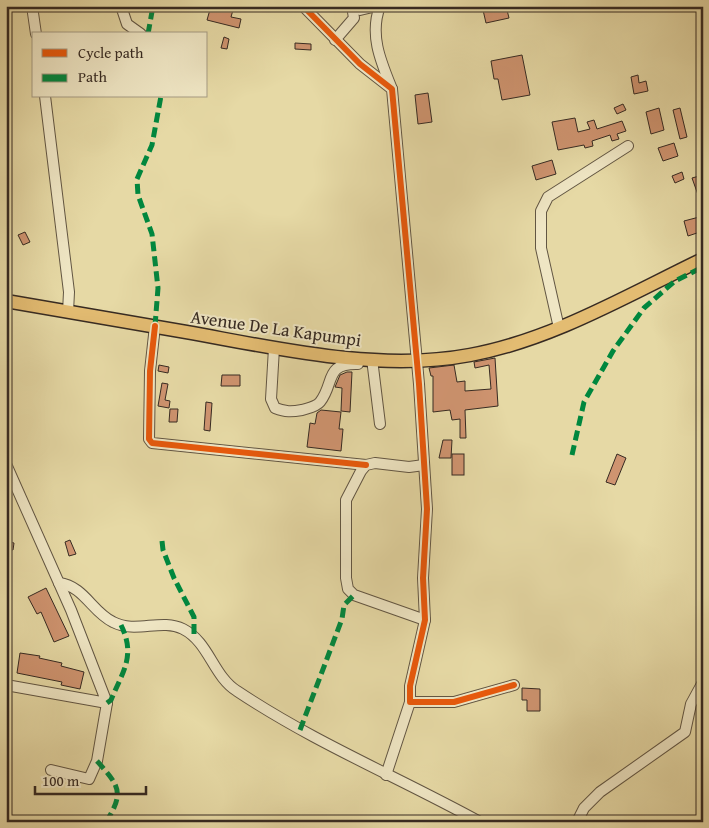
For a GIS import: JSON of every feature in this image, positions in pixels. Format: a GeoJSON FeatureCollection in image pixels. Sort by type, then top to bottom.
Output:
{"type":"FeatureCollection","features":[{"type":"Feature","properties":{"kind":"main road","name":"Avenue De La Kapumpi"},"geometry":{"type":"LineString","coordinates":[[6,301],[274,348],[372,362],[417,360],[469,356],[526,342],[703,259]]}},
{"type":"Feature","properties":{"kind":"street"},"geometry":{"type":"LineString","coordinates":[[32,6],[36,32]]}},
{"type":"Feature","properties":{"kind":"street"},"geometry":{"type":"LineString","coordinates":[[121,6],[127,24],[137,32]]}},
{"type":"Feature","properties":{"kind":"street"},"geometry":{"type":"LineString","coordinates":[[303,6],[360,64],[392,90]]}},
{"type":"Feature","properties":{"kind":"street"},"geometry":{"type":"LineString","coordinates":[[335,40],[354,18],[352,6]]}},
{"type":"Feature","properties":{"kind":"street"},"geometry":{"type":"LineString","coordinates":[[352,6],[360,10],[379,6],[375,28],[380,60],[392,90],[417,360],[427,518],[423,578],[425,620],[410,686],[410,702],[386,775]]}},
{"type":"Feature","properties":{"kind":"street"},"geometry":{"type":"LineString","coordinates":[[45,98],[69,292],[68,312]]}},
{"type":"Feature","properties":{"kind":"street"},"geometry":{"type":"LineString","coordinates":[[559,328],[541,248],[540,211],[548,197],[628,146]]}},
{"type":"Feature","properties":{"kind":"street"},"geometry":{"type":"LineString","coordinates":[[155,326],[150,382],[149,439],[152,444],[366,465],[375,463],[409,466],[424,465]]}},
{"type":"Feature","properties":{"kind":"street"},"geometry":{"type":"LineString","coordinates":[[274,348],[271,399],[275,408],[288,413],[314,406],[320,402],[330,377],[339,366],[372,362],[380,424]]}},
{"type":"Feature","properties":{"kind":"street"},"geometry":{"type":"LineString","coordinates":[[6,464],[59,583],[107,703],[97,761],[89,779],[51,770]]}},
{"type":"Feature","properties":{"kind":"street"},"geometry":{"type":"LineString","coordinates":[[366,465],[346,500],[346,578],[348,589],[354,595],[425,620]]}},
{"type":"Feature","properties":{"kind":"street"},"geometry":{"type":"LineString","coordinates":[[59,583],[73,586],[113,622],[135,628],[166,625],[183,629],[194,635],[220,675],[234,690],[313,738],[480,822]]}},
{"type":"Feature","properties":{"kind":"street"},"geometry":{"type":"LineString","coordinates":[[577,822],[584,808],[600,792],[685,732],[691,704],[703,682]]}},
{"type":"Feature","properties":{"kind":"street"},"geometry":{"type":"LineString","coordinates":[[6,685],[107,703]]}},
{"type":"Feature","properties":{"kind":"street"},"geometry":{"type":"LineString","coordinates":[[410,702],[454,702],[514,685]]}},
{"type":"Feature","properties":{"kind":"building"},"geometry":{"type":"Polygon","coordinates":[[[211,6],[233,10],[231,17],[241,19],[239,28],[207,20],[211,6]]]}},
{"type":"Feature","properties":{"kind":"building"},"geometry":{"type":"Polygon","coordinates":[[[506,6],[509,18],[486,23],[483,10],[506,6]]]}},
{"type":"Feature","properties":{"kind":"building"},"geometry":{"type":"Polygon","coordinates":[[[224,37],[229,39],[227,49],[221,48],[224,37]]]}},
{"type":"Feature","properties":{"kind":"building"},"geometry":{"type":"Polygon","coordinates":[[[295,43],[311,44],[311,50],[295,49],[295,43]]]}},
{"type":"Feature","properties":{"kind":"building"},"geometry":{"type":"Polygon","coordinates":[[[522,55],[530,95],[502,100],[498,79],[494,79],[491,61],[522,55]]]}},
{"type":"Feature","properties":{"kind":"building"},"geometry":{"type":"Polygon","coordinates":[[[638,75],[639,83],[646,81],[648,91],[634,94],[631,77],[638,75]]]}},
{"type":"Feature","properties":{"kind":"building"},"geometry":{"type":"Polygon","coordinates":[[[428,93],[432,122],[418,124],[415,95],[428,93]]]}},
{"type":"Feature","properties":{"kind":"building"},"geometry":{"type":"Polygon","coordinates":[[[623,104],[626,110],[617,114],[614,108],[623,104]]]}},
{"type":"Feature","properties":{"kind":"building"},"geometry":{"type":"Polygon","coordinates":[[[659,108],[664,130],[651,134],[646,112],[659,108]]]}},
{"type":"Feature","properties":{"kind":"building"},"geometry":{"type":"Polygon","coordinates":[[[680,108],[687,137],[680,139],[673,110],[680,108]]]}},
{"type":"Feature","properties":{"kind":"building"},"geometry":{"type":"Polygon","coordinates":[[[575,118],[578,132],[590,129],[587,122],[594,120],[597,129],[622,121],[626,131],[617,134],[619,139],[612,141],[610,135],[592,141],[593,146],[585,148],[584,145],[558,150],[552,122],[575,118]]]}},
{"type":"Feature","properties":{"kind":"building"},"geometry":{"type":"Polygon","coordinates":[[[674,143],[678,156],[663,161],[658,148],[674,143]]]}},
{"type":"Feature","properties":{"kind":"building"},"geometry":{"type":"Polygon","coordinates":[[[552,160],[556,174],[536,180],[532,166],[552,160]]]}},
{"type":"Feature","properties":{"kind":"building"},"geometry":{"type":"Polygon","coordinates":[[[682,172],[684,179],[675,183],[672,176],[682,172]]]}},
{"type":"Feature","properties":{"kind":"building"},"geometry":{"type":"Polygon","coordinates":[[[703,175],[703,206],[702,206],[692,178],[703,175]]]}},
{"type":"Feature","properties":{"kind":"building"},"geometry":{"type":"Polygon","coordinates":[[[703,216],[703,231],[688,236],[684,221],[703,216]]]}},
{"type":"Feature","properties":{"kind":"building"},"geometry":{"type":"Polygon","coordinates":[[[25,232],[30,242],[23,245],[18,235],[25,232]]]}},
{"type":"Feature","properties":{"kind":"building"},"geometry":{"type":"Polygon","coordinates":[[[495,358],[498,406],[465,410],[466,438],[460,438],[460,419],[452,420],[450,410],[433,412],[433,376],[431,376],[429,368],[454,365],[457,382],[465,381],[465,391],[491,389],[489,365],[475,368],[474,362],[495,358]]]}},
{"type":"Feature","properties":{"kind":"building"},"geometry":{"type":"Polygon","coordinates":[[[159,365],[169,367],[168,373],[158,371],[159,365]]]}},
{"type":"Feature","properties":{"kind":"building"},"geometry":{"type":"Polygon","coordinates":[[[352,372],[350,412],[341,411],[342,388],[335,387],[340,375],[352,372]]]}},
{"type":"Feature","properties":{"kind":"building"},"geometry":{"type":"Polygon","coordinates":[[[222,375],[240,375],[240,386],[221,386],[222,375]]]}},
{"type":"Feature","properties":{"kind":"building"},"geometry":{"type":"Polygon","coordinates":[[[162,383],[168,384],[165,400],[170,401],[169,408],[158,406],[162,383]]]}},
{"type":"Feature","properties":{"kind":"building"},"geometry":{"type":"Polygon","coordinates":[[[206,402],[212,403],[210,431],[204,430],[206,402]]]}},
{"type":"Feature","properties":{"kind":"building"},"geometry":{"type":"Polygon","coordinates":[[[170,409],[178,409],[177,422],[169,422],[170,409]]]}},
{"type":"Feature","properties":{"kind":"building"},"geometry":{"type":"Polygon","coordinates":[[[321,410],[341,412],[339,429],[343,429],[341,451],[307,447],[310,423],[315,424],[317,413],[321,410]]]}},
{"type":"Feature","properties":{"kind":"building"},"geometry":{"type":"Polygon","coordinates":[[[443,440],[452,440],[451,458],[439,458],[443,440]]]}},
{"type":"Feature","properties":{"kind":"building"},"geometry":{"type":"Polygon","coordinates":[[[452,454],[464,454],[464,475],[452,475],[452,454]]]}},
{"type":"Feature","properties":{"kind":"building"},"geometry":{"type":"Polygon","coordinates":[[[617,454],[626,458],[615,485],[606,482],[617,454]]]}},
{"type":"Feature","properties":{"kind":"building"},"geometry":{"type":"Polygon","coordinates":[[[70,540],[76,554],[69,556],[65,542],[70,540]]]}},
{"type":"Feature","properties":{"kind":"building"},"geometry":{"type":"Polygon","coordinates":[[[6,541],[14,543],[13,550],[6,549],[6,541]]]}},
{"type":"Feature","properties":{"kind":"building"},"geometry":{"type":"Polygon","coordinates":[[[46,588],[69,636],[54,642],[41,612],[37,614],[28,597],[46,588]]]}},
{"type":"Feature","properties":{"kind":"building"},"geometry":{"type":"Polygon","coordinates":[[[20,653],[40,656],[39,658],[62,663],[61,666],[84,672],[80,689],[61,685],[62,682],[17,673],[20,653]]]}},
{"type":"Feature","properties":{"kind":"building"},"geometry":{"type":"Polygon","coordinates":[[[522,688],[540,689],[540,711],[527,711],[527,700],[522,700],[522,688]]]}},
{"type":"Feature","properties":{"kind":"marked path"},"geometry":{"type":"LineString","coordinates":[[148,32],[153,6]]}},
{"type":"Feature","properties":{"kind":"marked path"},"geometry":{"type":"LineString","coordinates":[[155,326],[158,288],[152,234],[138,195],[137,179],[152,145],[161,98]]}},
{"type":"Feature","properties":{"kind":"marked path"},"geometry":{"type":"LineString","coordinates":[[572,455],[584,402],[613,351],[644,308],[675,281],[703,267]]}},
{"type":"Feature","properties":{"kind":"marked path"},"geometry":{"type":"LineString","coordinates":[[162,541],[163,550],[174,578],[194,617],[194,635]]}},
{"type":"Feature","properties":{"kind":"marked path"},"geometry":{"type":"LineString","coordinates":[[300,730],[342,619],[344,605],[354,595]]}},
{"type":"Feature","properties":{"kind":"marked path"},"geometry":{"type":"LineString","coordinates":[[107,703],[111,700],[128,655],[121,625]]}},
{"type":"Feature","properties":{"kind":"marked path"},"geometry":{"type":"LineString","coordinates":[[97,761],[115,783],[117,790],[116,803],[106,822]]}},
{"type":"Feature","properties":{"kind":"cycle path"},"geometry":{"type":"LineString","coordinates":[[303,6],[360,64],[392,89],[419,384],[427,509],[423,578],[425,620],[410,686],[410,702],[454,702],[514,685]]}},
{"type":"Feature","properties":{"kind":"cycle path"},"geometry":{"type":"LineString","coordinates":[[155,326],[150,371],[149,439],[152,443],[366,465]]}}]}
